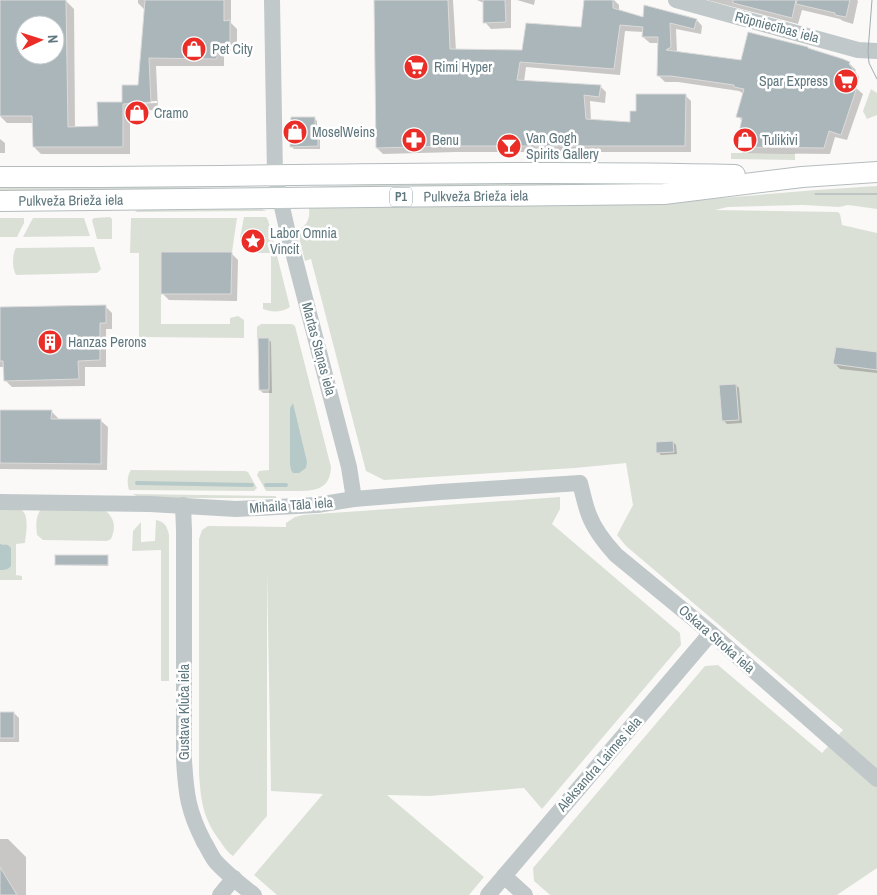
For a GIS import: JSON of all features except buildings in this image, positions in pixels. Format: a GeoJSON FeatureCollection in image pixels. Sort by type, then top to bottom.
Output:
{"type":"FeatureCollection","features":[{"type":"Feature","properties":{"kind":"main road","name":"Pulkveža Brieža iela"},"geometry":{"type":"LineString","coordinates":[[0,201],[664,194],[802,177],[877,172]]}},
{"type":"Feature","properties":{"kind":"main road","name":"Pulkveža Brieža iela"},"geometry":{"type":"LineString","coordinates":[[0,177],[458,173],[665,173],[802,177]]}},
{"type":"Feature","properties":{"kind":"main road"},"geometry":{"type":"LineString","coordinates":[[664,194],[672,189],[674,183],[671,177],[665,173]]}},
{"type":"Feature","properties":{"kind":"street","name":"Martas Staņas iela"},"geometry":{"type":"LineString","coordinates":[[272,0],[276,176],[349,467],[354,499]]}},
{"type":"Feature","properties":{"kind":"street","name":"Rūpniecības iela"},"geometry":{"type":"LineString","coordinates":[[676,0],[859,50],[877,51]]}},
{"type":"Feature","properties":{"kind":"street","name":"Mihaila Tāla iela"},"geometry":{"type":"LineString","coordinates":[[0,502],[183,505],[236,509],[277,508],[450,491],[580,483]]}},
{"type":"Feature","properties":{"kind":"street","name":"Oskara Stroka iela"},"geometry":{"type":"LineString","coordinates":[[580,483],[588,514],[596,531],[616,555],[711,633],[877,779]]}},
{"type":"Feature","properties":{"kind":"street","name":"Gustava Kluča iela"},"geometry":{"type":"LineString","coordinates":[[183,505],[185,788],[196,825],[216,861],[254,895]]}},
{"type":"Feature","properties":{"kind":"street","name":"Aleksandra Laimes iela"},"geometry":{"type":"LineString","coordinates":[[488,895],[711,633]]}},
{"type":"Feature","properties":{"kind":"street"},"geometry":{"type":"LineString","coordinates":[[504,876],[524,895]]}},
{"type":"Feature","properties":{"kind":"street"},"geometry":{"type":"LineString","coordinates":[[220,895],[234,878]]}},
{"type":"Feature","properties":{"kind":"shaded area"},"geometry":{"type":"Polygon","coordinates":[[[871,89],[877,93],[877,115],[867,119],[863,111],[871,89]]]}},
{"type":"Feature","properties":{"kind":"shaded area"},"geometry":{"type":"Polygon","coordinates":[[[731,153],[795,153],[795,160],[731,159],[731,153]]]}},
{"type":"Feature","properties":{"kind":"shaded area"},"geometry":{"type":"Polygon","coordinates":[[[656,181],[655,184],[306,191],[306,187],[394,184],[656,181]]]}},
{"type":"Feature","properties":{"kind":"shaded area"},"geometry":{"type":"Polygon","coordinates":[[[106,185],[241,186],[173,188],[138,192],[0,193],[0,187],[106,185]]]}},
{"type":"Feature","properties":{"kind":"shaded area"},"geometry":{"type":"Polygon","coordinates":[[[877,186],[877,209],[848,205],[839,207],[803,205],[728,207],[715,210],[838,212],[842,225],[877,233],[877,868],[837,895],[550,895],[534,881],[533,868],[705,666],[718,665],[822,753],[843,730],[626,546],[617,535],[633,505],[626,463],[384,480],[366,471],[311,259],[305,261],[297,230],[308,221],[309,207],[662,203],[877,186]]]}},
{"type":"Feature","properties":{"kind":"shaded area"},"geometry":{"type":"Polygon","coordinates":[[[256,207],[267,211],[135,212],[139,209],[256,207]]]}},
{"type":"Feature","properties":{"kind":"shaded area"},"geometry":{"type":"Polygon","coordinates":[[[110,217],[112,219],[112,239],[97,239],[92,220],[94,218],[110,217]]]}},
{"type":"Feature","properties":{"kind":"shaded area"},"geometry":{"type":"Polygon","coordinates":[[[244,217],[266,217],[268,220],[290,307],[287,309],[274,311],[263,309],[263,303],[271,303],[271,253],[255,253],[256,231],[251,231],[250,239],[240,238],[244,217]]]}},
{"type":"Feature","properties":{"kind":"shaded area"},"geometry":{"type":"Polygon","coordinates":[[[0,218],[24,218],[24,223],[17,237],[0,237],[0,218]]]}},
{"type":"Feature","properties":{"kind":"shaded area"},"geometry":{"type":"Polygon","coordinates":[[[33,218],[84,218],[90,236],[23,237],[33,218]]]}},
{"type":"Feature","properties":{"kind":"shaded area"},"geometry":{"type":"Polygon","coordinates":[[[131,218],[237,218],[232,252],[161,252],[161,324],[230,324],[230,318],[238,316],[244,320],[244,338],[139,337],[139,253],[130,253],[131,218]]]}},
{"type":"Feature","properties":{"kind":"shaded area"},"geometry":{"type":"Polygon","coordinates":[[[94,247],[101,269],[97,273],[16,275],[13,265],[16,248],[94,247]]]}},
{"type":"Feature","properties":{"kind":"shaded area"},"geometry":{"type":"Polygon","coordinates":[[[261,324],[292,324],[295,326],[331,467],[327,481],[324,485],[314,490],[266,491],[257,475],[259,471],[269,470],[269,338],[257,338],[257,327],[261,324]]]}},
{"type":"Feature","properties":{"kind":"shaded area"},"geometry":{"type":"Polygon","coordinates":[[[293,403],[307,462],[306,468],[299,473],[293,473],[290,465],[290,408],[293,403]]]}},
{"type":"Feature","properties":{"kind":"shaded area"},"geometry":{"type":"Polygon","coordinates":[[[131,470],[245,471],[248,472],[257,488],[254,491],[129,490],[128,480],[131,470]]]}},
{"type":"Feature","properties":{"kind":"shaded area"},"geometry":{"type":"Polygon","coordinates":[[[133,494],[276,496],[276,498],[140,498],[133,494]]]}},
{"type":"Feature","properties":{"kind":"shaded area"},"geometry":{"type":"Polygon","coordinates":[[[560,497],[560,509],[552,524],[680,633],[681,645],[542,809],[524,788],[430,796],[387,795],[484,877],[469,895],[277,895],[254,875],[323,794],[271,791],[267,571],[267,816],[233,856],[214,833],[206,817],[199,774],[199,539],[202,530],[208,526],[286,527],[286,523],[295,517],[303,515],[560,497]]]}},
{"type":"Feature","properties":{"kind":"shaded area"},"geometry":{"type":"Polygon","coordinates":[[[0,507],[18,508],[25,515],[27,524],[25,543],[16,544],[16,575],[22,576],[22,580],[0,580],[0,570],[6,570],[4,544],[0,544],[0,507]]]}},
{"type":"Feature","properties":{"kind":"shaded area"},"geometry":{"type":"Polygon","coordinates":[[[42,508],[106,511],[114,524],[111,539],[107,541],[43,540],[37,535],[36,528],[37,517],[42,508]]]}},
{"type":"Feature","properties":{"kind":"shaded area"},"geometry":{"type":"Polygon","coordinates":[[[156,520],[165,525],[169,535],[169,681],[161,681],[161,550],[132,551],[133,531],[141,522],[141,542],[155,541],[156,520]]]}},
{"type":"Feature","properties":{"kind":"shaded area"},"geometry":{"type":"Polygon","coordinates":[[[0,544],[8,545],[11,548],[11,566],[6,570],[0,570],[0,544]]]}},
{"type":"Feature","properties":{"kind":"waterway"},"geometry":{"type":"LineString","coordinates":[[137,483],[252,485]]}},
{"type":"Feature","properties":{"kind":"waterway"},"geometry":{"type":"LineString","coordinates":[[266,485],[286,485]]}},
{"type":"Feature","properties":{"kind":"tram line"},"geometry":{"type":"LineString","coordinates":[[872,0],[868,51],[869,63],[877,79]]}},
{"type":"Feature","properties":{"kind":"tram line"},"geometry":{"type":"LineString","coordinates":[[815,194],[877,194]]}},
{"type":"Feature","properties":{"kind":"place","name":"Pet City"},"geometry":{"type":"Point","coordinates":[194,49]}},
{"type":"Feature","properties":{"kind":"place","name":"Rimi Hyper"},"geometry":{"type":"Point","coordinates":[416,67]}},
{"type":"Feature","properties":{"kind":"place","name":"Spar Express"},"geometry":{"type":"Point","coordinates":[846,81]}},
{"type":"Feature","properties":{"kind":"place","name":"Cramo"},"geometry":{"type":"Point","coordinates":[137,113]}},
{"type":"Feature","properties":{"kind":"place","name":"MoselWeins"},"geometry":{"type":"Point","coordinates":[295,132]}},
{"type":"Feature","properties":{"kind":"place","name":"Benu"},"geometry":{"type":"Point","coordinates":[414,140]}},
{"type":"Feature","properties":{"kind":"place","name":"Tulikivi"},"geometry":{"type":"Point","coordinates":[745,140]}},
{"type":"Feature","properties":{"kind":"place","name":"Van Gogh Spirits Gallery"},"geometry":{"type":"Point","coordinates":[509,146]}},
{"type":"Feature","properties":{"kind":"place","name":"Labor Omnia Vincit"},"geometry":{"type":"Point","coordinates":[253,241]}},
{"type":"Feature","properties":{"kind":"place","name":"Hanzas Perons"},"geometry":{"type":"Point","coordinates":[50,342]}}]}
